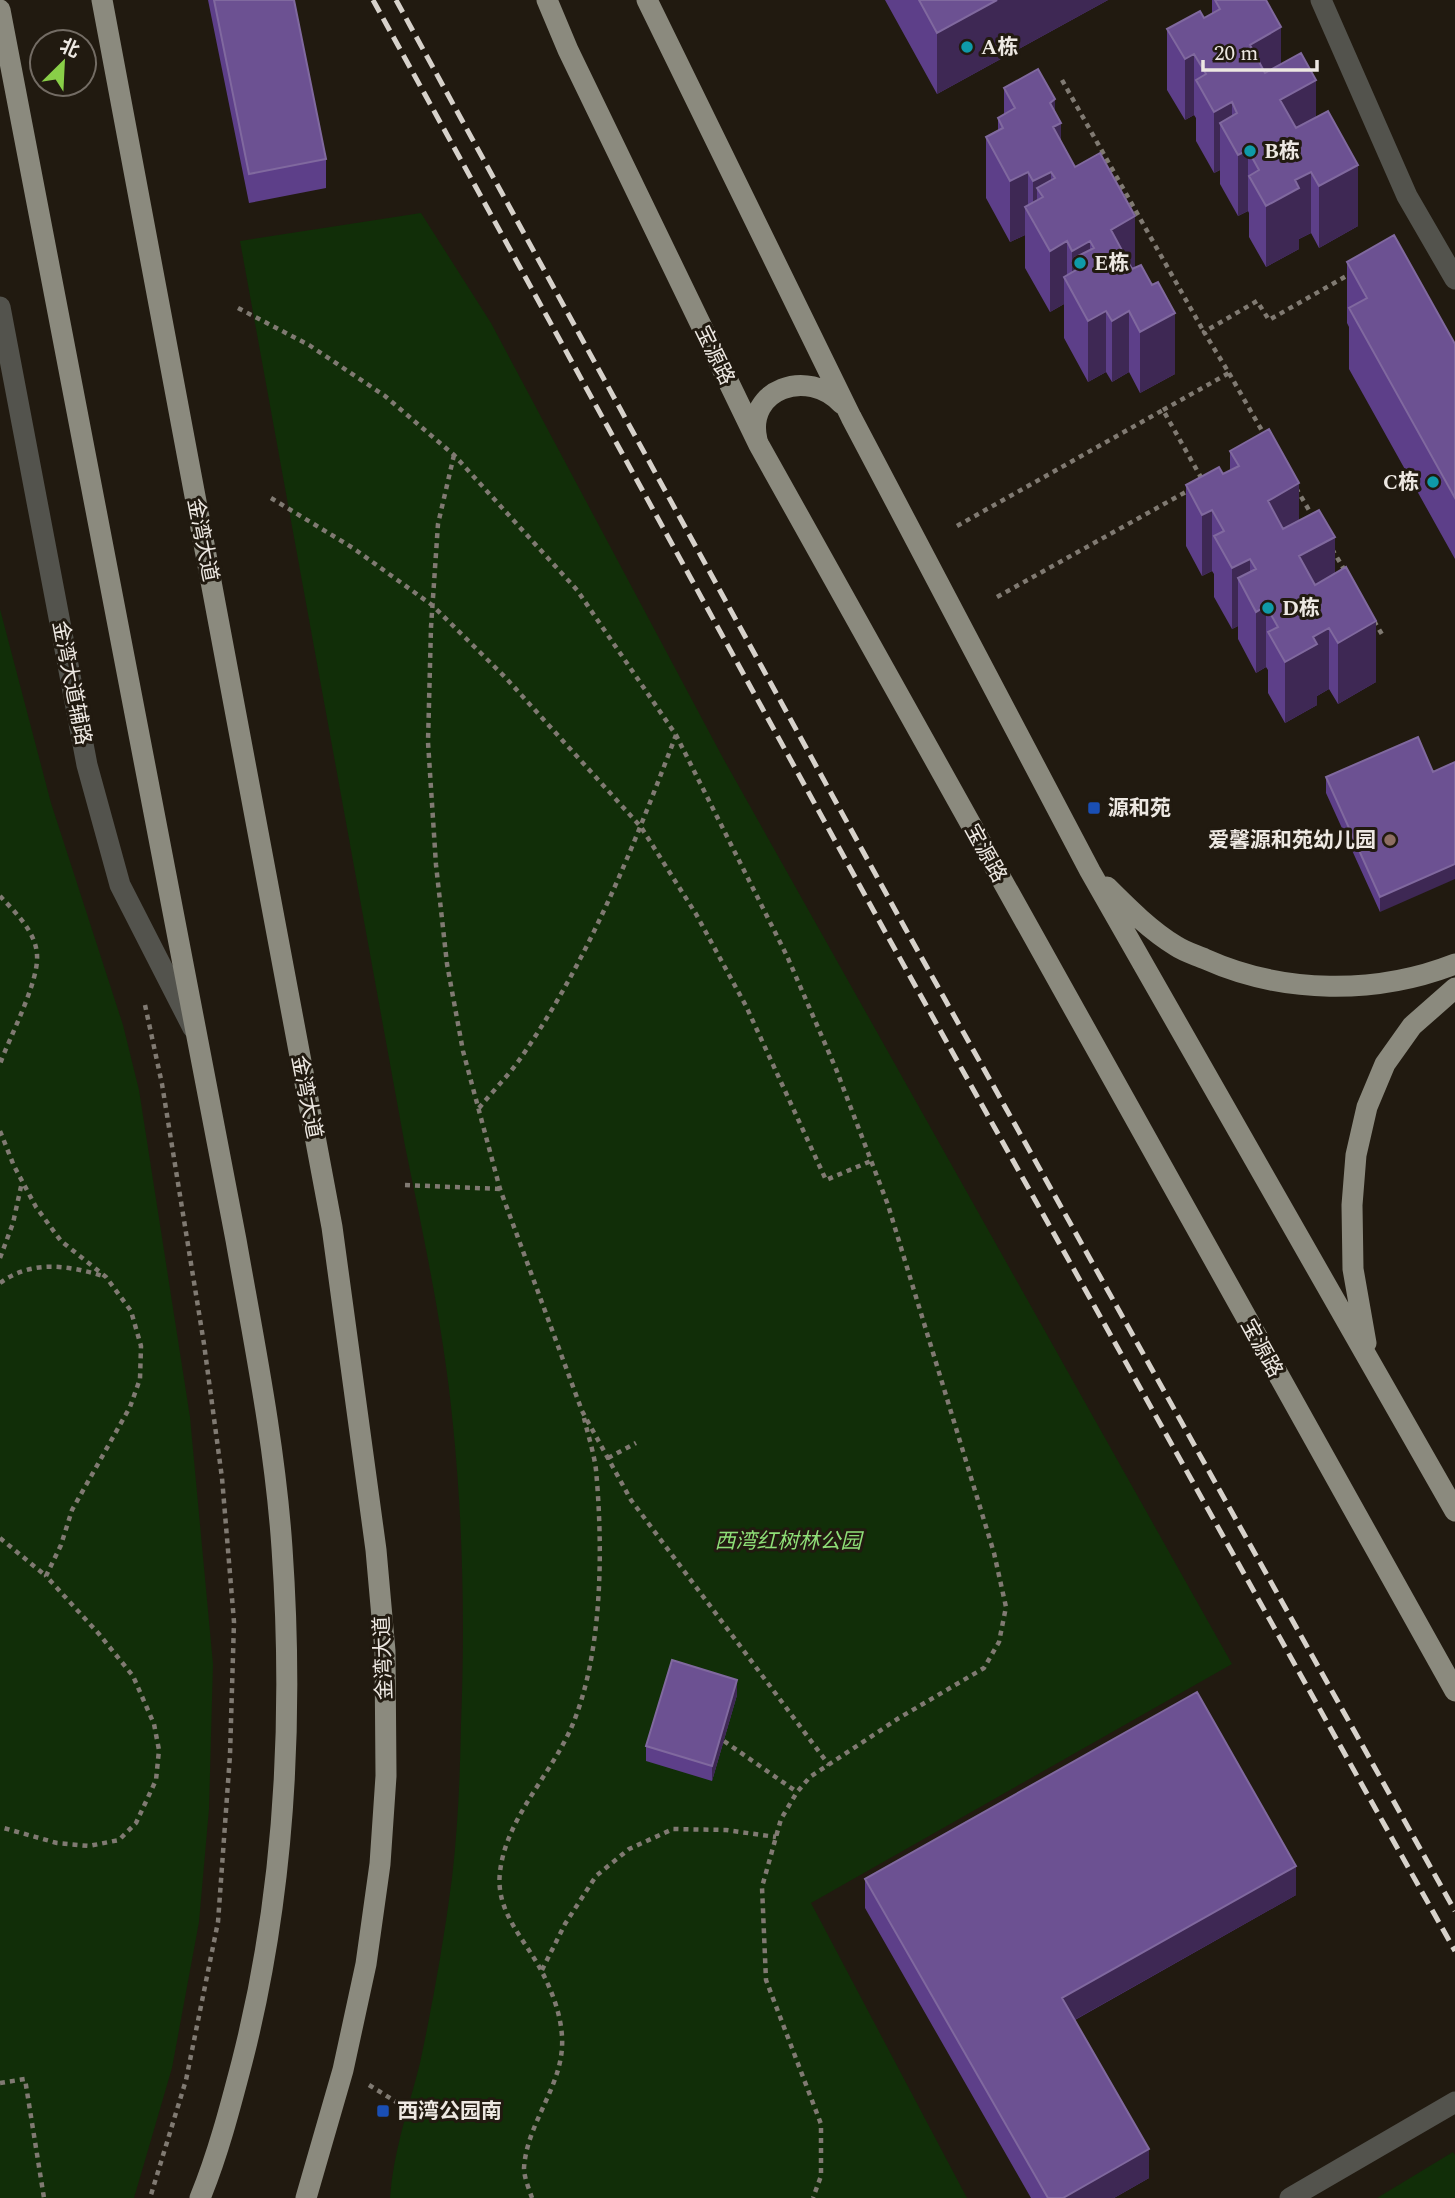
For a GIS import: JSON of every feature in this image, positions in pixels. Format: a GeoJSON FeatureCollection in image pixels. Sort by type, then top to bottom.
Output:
{"type":"FeatureCollection","features":[{"type":"Feature","properties":{"kind":"main road","name":"金湾大道"},"geometry":{"type":"LineString","coordinates":[[103,0],[331,1227],[377,1562],[385,1651],[386,1776],[380,1864],[366,1964],[344,2070],[306,2198]]}},
{"type":"Feature","properties":{"kind":"main road","name":"宝源路"},"geometry":{"type":"LineString","coordinates":[[547,0],[568,50],[758,445],[1455,1691]]}},
{"type":"Feature","properties":{"kind":"main road"},"geometry":{"type":"LineString","coordinates":[[647,0],[851,417],[1090,871],[1455,1511]]}},
{"type":"Feature","properties":{"kind":"main road"},"geometry":{"type":"LineString","coordinates":[[0,10],[199,1041],[265,1407],[282,1547],[287,1672],[286,1763],[269,1940],[232,2100],[200,2198]]}},
{"type":"Feature","properties":{"kind":"main road"},"geometry":{"type":"LineString","coordinates":[[758,445],[755,430],[759,413],[767,399],[780,389],[796,384],[813,385],[828,392],[840,401],[851,417]]}},
{"type":"Feature","properties":{"kind":"main road"},"geometry":{"type":"LineString","coordinates":[[1090,871],[1133,912],[1176,946],[1221,966],[1265,981],[1307,986],[1370,985],[1438,971],[1455,964]]}},
{"type":"Feature","properties":{"kind":"main road"},"geometry":{"type":"LineString","coordinates":[[1369,1359],[1353,1269],[1352,1205],[1356,1156],[1367,1107],[1385,1064],[1412,1027],[1455,988]]}},
{"type":"Feature","properties":{"kind":"street"},"geometry":{"type":"LineString","coordinates":[[1321,0],[1407,196],[1455,279]]}},
{"type":"Feature","properties":{"kind":"street","name":"金湾大道辅路"},"geometry":{"type":"LineString","coordinates":[[0,307],[91,779],[120,885],[199,1041]]}},
{"type":"Feature","properties":{"kind":"street"},"geometry":{"type":"LineString","coordinates":[[1290,2198],[1455,2102]]}},
{"type":"Feature","properties":{"kind":"path"},"geometry":{"type":"LineString","coordinates":[[1062,80],[1271,445]]}},
{"type":"Feature","properties":{"kind":"path"},"geometry":{"type":"LineString","coordinates":[[1204,332],[1257,301],[1269,320],[1352,272]]}},
{"type":"Feature","properties":{"kind":"path"},"geometry":{"type":"LineString","coordinates":[[238,308],[309,345],[385,396],[454,455],[577,590],[676,735],[787,956],[836,1069],[901,1245],[994,1553],[1006,1607],[999,1642],[984,1668],[899,1718],[810,1777],[797,1792],[781,1819],[762,1887],[766,1980],[821,2124],[821,2176],[813,2198]]}},
{"type":"Feature","properties":{"kind":"path"},"geometry":{"type":"LineString","coordinates":[[957,526],[1228,373]]}},
{"type":"Feature","properties":{"kind":"path"},"geometry":{"type":"LineString","coordinates":[[998,597],[1204,482],[1163,410]]}},
{"type":"Feature","properties":{"kind":"path"},"geometry":{"type":"LineString","coordinates":[[454,455],[438,524],[432,606],[428,742],[436,865],[449,977],[463,1051],[500,1189],[582,1411],[596,1468],[599,1558],[596,1625],[587,1677],[572,1725],[508,1840],[499,1873],[502,1907],[542,1971],[555,2003],[562,2038],[560,2068],[530,2135],[524,2170],[532,2198]]}},
{"type":"Feature","properties":{"kind":"path"},"geometry":{"type":"LineString","coordinates":[[1292,481],[1320,528]]}},
{"type":"Feature","properties":{"kind":"path"},"geometry":{"type":"LineString","coordinates":[[271,498],[353,548],[432,606],[505,677],[641,827],[696,914],[746,1006],[826,1180],[871,1161]]}},
{"type":"Feature","properties":{"kind":"path"},"geometry":{"type":"LineString","coordinates":[[1327,540],[1348,576]]}},
{"type":"Feature","properties":{"kind":"path"},"geometry":{"type":"LineString","coordinates":[[1369,612],[1383,636]]}},
{"type":"Feature","properties":{"kind":"path"},"geometry":{"type":"LineString","coordinates":[[479,1108],[518,1061],[550,1013],[585,950],[641,827],[676,735]]}},
{"type":"Feature","properties":{"kind":"path"},"geometry":{"type":"LineString","coordinates":[[0,896],[27,927],[37,955],[32,985],[0,1064]]}},
{"type":"Feature","properties":{"kind":"path"},"geometry":{"type":"LineString","coordinates":[[145,1004],[162,1084],[204,1344],[222,1478],[234,1622],[230,1755],[218,1922],[186,2080],[150,2198]]}},
{"type":"Feature","properties":{"kind":"path"},"geometry":{"type":"LineString","coordinates":[[0,1131],[22,1181],[61,1241],[106,1277],[131,1311],[141,1346],[140,1379],[130,1407],[72,1510],[61,1545],[46,1576]]}},
{"type":"Feature","properties":{"kind":"path"},"geometry":{"type":"LineString","coordinates":[[0,1258],[13,1223],[22,1181]]}},
{"type":"Feature","properties":{"kind":"path"},"geometry":{"type":"LineString","coordinates":[[405,1185],[500,1189]]}},
{"type":"Feature","properties":{"kind":"path"},"geometry":{"type":"LineString","coordinates":[[0,1283],[40,1266],[79,1269],[106,1277]]}},
{"type":"Feature","properties":{"kind":"path"},"geometry":{"type":"LineString","coordinates":[[582,1411],[631,1500],[829,1765]]}},
{"type":"Feature","properties":{"kind":"path"},"geometry":{"type":"LineString","coordinates":[[608,1458],[636,1443]]}},
{"type":"Feature","properties":{"kind":"path"},"geometry":{"type":"LineString","coordinates":[[0,1538],[46,1576],[133,1676],[154,1724],[159,1750],[156,1780],[136,1823],[119,1840],[89,1846],[57,1843],[0,1827]]}},
{"type":"Feature","properties":{"kind":"path"},"geometry":{"type":"LineString","coordinates":[[724,1741],[797,1792]]}},
{"type":"Feature","properties":{"kind":"path"},"geometry":{"type":"LineString","coordinates":[[542,1971],[565,1923],[596,1876],[629,1849],[673,1829],[726,1830],[776,1836]]}},
{"type":"Feature","properties":{"kind":"path"},"geometry":{"type":"LineString","coordinates":[[0,2083],[25,2078],[44,2198]]}},
{"type":"Feature","properties":{"kind":"green space","name":"西湾红树林公园"},"geometry":{"type":"Polygon","coordinates":[[[421,213],[491,323],[723,758],[1232,1664],[811,1903],[967,2198],[390,2198],[398,2147],[420,2063],[434,1994],[454,1859],[463,1649],[461,1537],[456,1462],[449,1390],[433,1285],[405,1146],[240,241],[421,213]]]}},
{"type":"Feature","properties":{"kind":"green space"},"geometry":{"type":"Polygon","coordinates":[[[0,609],[51,803],[123,1025],[139,1090],[190,1417],[213,1664],[209,1809],[199,1922],[172,2068],[134,2198],[0,2198],[0,609]]]}},
{"type":"Feature","properties":{"kind":"green space"},"geometry":{"type":"Polygon","coordinates":[[[1453,2152],[1455,2198],[1377,2198],[1453,2152]]]}},
{"type":"Feature","properties":{"kind":"building"},"geometry":{"type":"Polygon","coordinates":[[[214,0],[294,0],[326,159],[249,174],[214,0]]]}},
{"type":"Feature","properties":{"kind":"building"},"geometry":{"type":"Polygon","coordinates":[[[919,0],[997,0],[937,33],[919,0]]]}},
{"type":"Feature","properties":{"kind":"building"},"geometry":{"type":"Polygon","coordinates":[[[1215,0],[1266,0],[1281,27],[1250,45],[1265,73],[1301,53],[1316,80],[1280,100],[1296,128],[1328,111],[1358,165],[1319,186],[1311,172],[1295,180],[1299,188],[1266,206],[1249,176],[1259,170],[1248,150],[1238,155],[1220,123],[1237,113],[1232,102],[1214,112],[1196,80],[1206,74],[1194,54],[1185,59],[1167,29],[1200,11],[1204,18],[1220,9],[1215,0]]]}},
{"type":"Feature","properties":{"kind":"building"},"geometry":{"type":"Polygon","coordinates":[[[1038,69],[1055,99],[1050,103],[1061,123],[1053,127],[1075,167],[1100,153],[1135,216],[1111,230],[1132,269],[1141,265],[1152,285],[1158,282],[1175,313],[1140,332],[1129,311],[1112,321],[1106,311],[1088,321],[1064,277],[1081,267],[1076,257],[1094,248],[1090,241],[1072,251],[1067,241],[1050,251],[1025,207],[1043,197],[1037,188],[1055,178],[1051,172],[1033,181],[1028,172],[1010,181],[986,137],[1003,128],[998,118],[1015,108],[1004,88],[1038,69]]]}},
{"type":"Feature","properties":{"kind":"building"},"geometry":{"type":"Polygon","coordinates":[[[1394,235],[1455,344],[1455,498],[1349,308],[1367,298],[1347,262],[1394,235]]]}},
{"type":"Feature","properties":{"kind":"building"},"geometry":{"type":"Polygon","coordinates":[[[1269,429],[1299,483],[1268,501],[1283,529],[1319,510],[1335,537],[1299,556],[1315,585],[1346,567],[1376,621],[1338,643],[1329,628],[1313,637],[1317,644],[1285,662],[1268,632],[1278,627],[1266,606],[1256,612],[1238,578],[1256,569],[1250,559],[1232,568],[1214,536],[1224,531],[1212,510],[1202,515],[1186,485],[1219,467],[1223,474],[1239,466],[1230,451],[1269,429]]]}},
{"type":"Feature","properties":{"kind":"building"},"geometry":{"type":"Polygon","coordinates":[[[1418,737],[1433,772],[1455,762],[1455,864],[1380,897],[1326,777],[1418,737]]]}},
{"type":"Feature","properties":{"kind":"building"},"geometry":{"type":"Polygon","coordinates":[[[672,1660],[737,1680],[712,1766],[646,1746],[672,1660]]]}},
{"type":"Feature","properties":{"kind":"building"},"geometry":{"type":"Polygon","coordinates":[[[1197,1692],[1296,1866],[1062,1998],[1149,2149],[1063,2198],[1048,2198],[865,1879],[1197,1692]]]}},
{"type":"Feature","properties":{"kind":"railway"},"geometry":{"type":"LineString","coordinates":[[373,0],[888,937],[1455,1951]]}},
{"type":"Feature","properties":{"kind":"railway"},"geometry":{"type":"LineString","coordinates":[[396,0],[905,928],[1455,1911]]}},
{"type":"Feature","properties":{"kind":"place","name":"A栋"},"geometry":{"type":"Point","coordinates":[967,47]}},
{"type":"Feature","properties":{"kind":"place","name":"B栋"},"geometry":{"type":"Point","coordinates":[1250,151]}},
{"type":"Feature","properties":{"kind":"place","name":"E栋"},"geometry":{"type":"Point","coordinates":[1080,263]}},
{"type":"Feature","properties":{"kind":"place","name":"C栋"},"geometry":{"type":"Point","coordinates":[1433,482]}},
{"type":"Feature","properties":{"kind":"place","name":"D栋"},"geometry":{"type":"Point","coordinates":[1268,608]}},
{"type":"Feature","properties":{"kind":"place","name":"源和苑"},"geometry":{"type":"Point","coordinates":[1094,808]}},
{"type":"Feature","properties":{"kind":"place","name":"爱馨源和苑幼儿园"},"geometry":{"type":"Point","coordinates":[1390,840]}},
{"type":"Feature","properties":{"kind":"place","name":"西湾公园南"},"geometry":{"type":"Point","coordinates":[383,2111]}}]}
